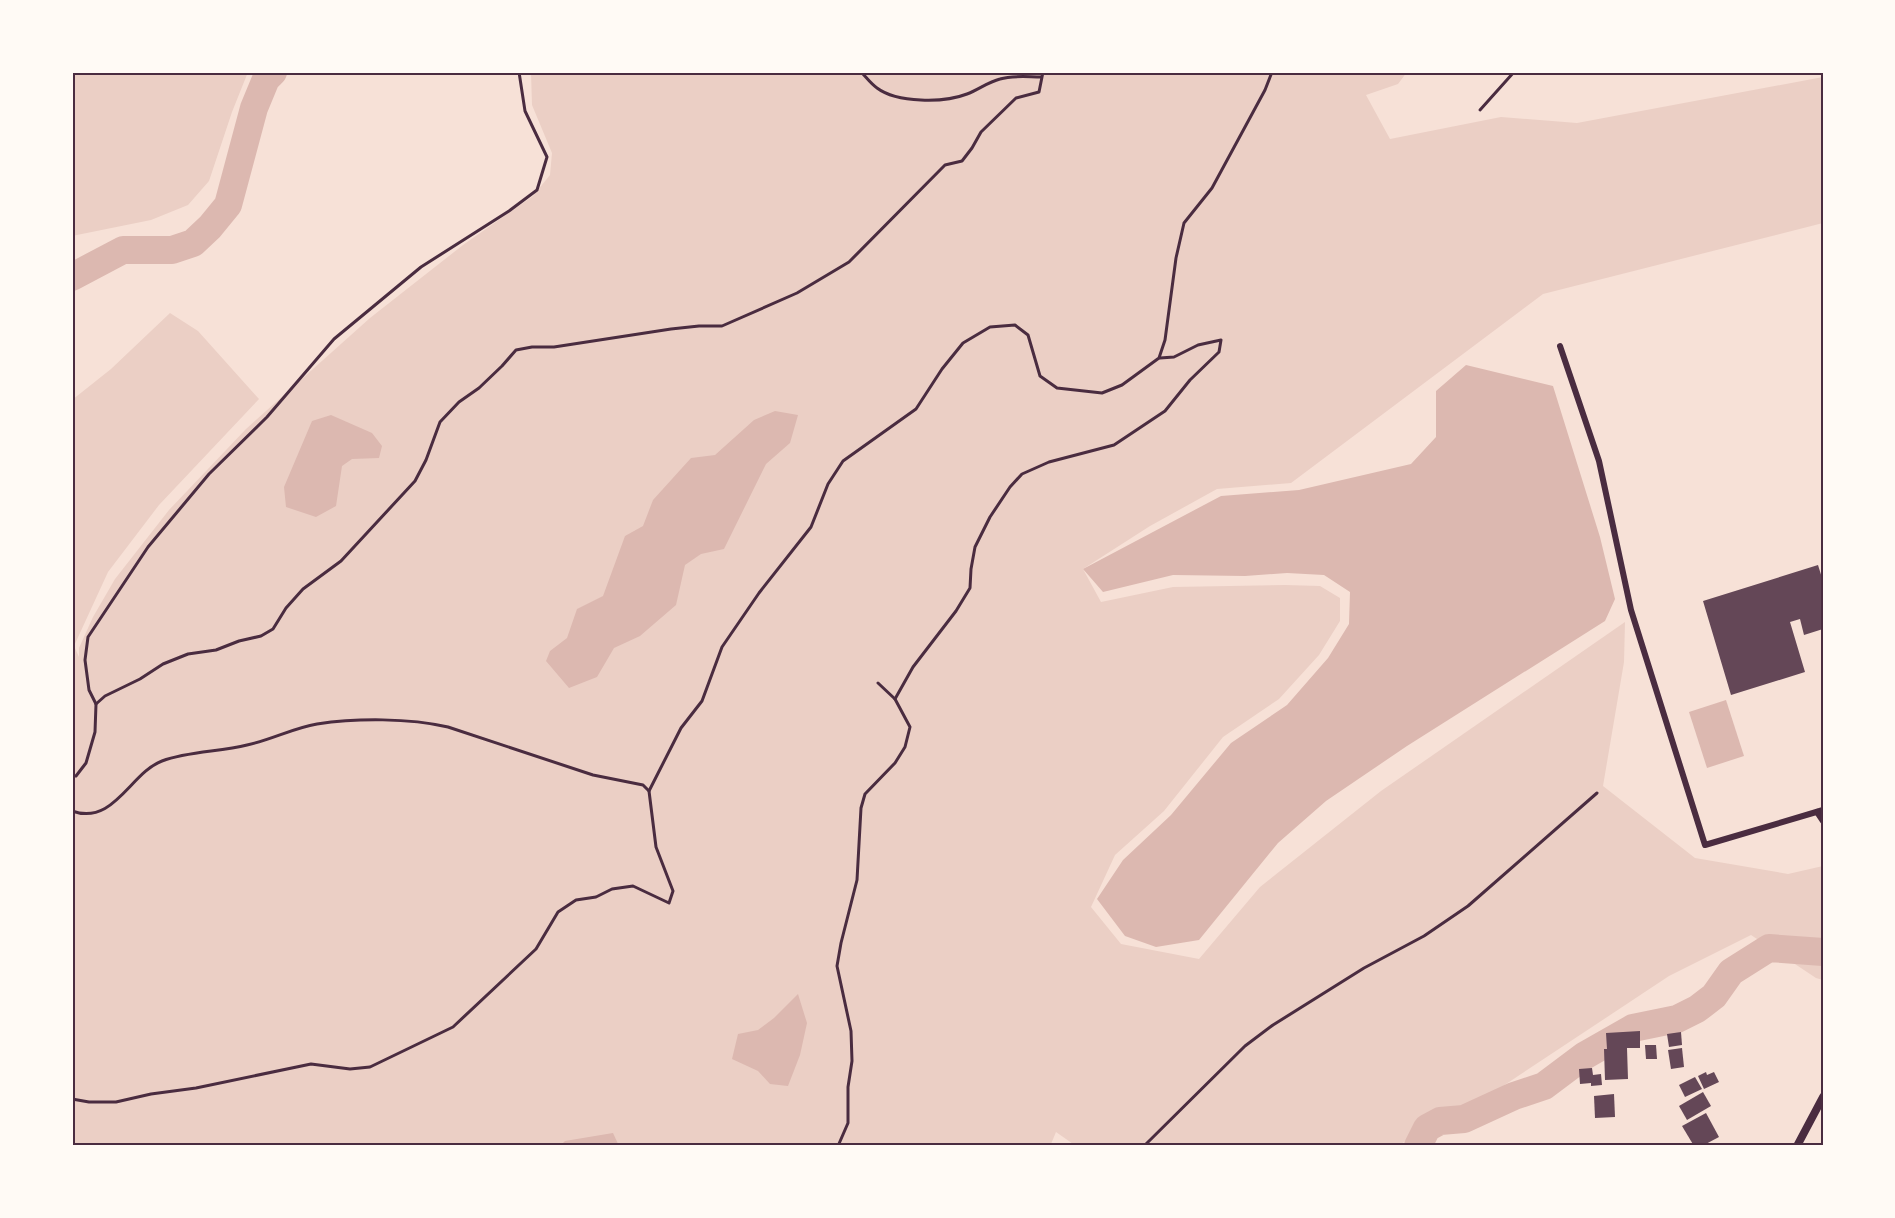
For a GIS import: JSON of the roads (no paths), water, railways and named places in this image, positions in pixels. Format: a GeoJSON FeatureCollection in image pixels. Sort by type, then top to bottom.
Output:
{"type":"FeatureCollection","features":[{"type":"Feature","properties":{"kind":"street"},"geometry":{"type":"LineString","coordinates":[[1560,346],[1599,460],[1632,610],[1705,845],[1820,811],[1823,821]]}},
{"type":"Feature","properties":{"kind":"street"},"geometry":{"type":"LineString","coordinates":[[1797,1146],[1823,1097]]}},
{"type":"Feature","properties":{"kind":"lane"},"geometry":{"type":"LineString","coordinates":[[72,776],[76,776],[86,763],[95,732],[96,704],[89,690],[85,660],[88,637],[148,547],[209,474],[267,417],[334,339],[421,267],[509,211],[537,190],[547,157],[525,111],[519,72]]}},
{"type":"Feature","properties":{"kind":"lane"},"geometry":{"type":"LineString","coordinates":[[96,704],[105,696],[140,679],[163,664],[188,654],[216,650],[261,636],[273,629],[286,608],[303,589],[341,561],[415,481],[426,460],[440,422],[459,402],[495,373],[516,350],[531,347],[554,347],[690,327],[722,326],[797,294],[849,262],[945,165],[962,161],[981,132],[1016,98],[1039,92],[1042,74],[1001,79],[969,94],[951,99],[915,99],[890,96],[876,88],[861,72]]}},
{"type":"Feature","properties":{"kind":"lane"},"geometry":{"type":"LineString","coordinates":[[1159,358],[1165,340],[1176,258],[1184,223],[1212,188],[1265,90],[1272,72]]}},
{"type":"Feature","properties":{"kind":"lane"},"geometry":{"type":"LineString","coordinates":[[72,1099],[88,1102],[116,1102],[310,1064],[350,1069],[370,1066],[453,1027],[536,949],[558,912],[576,900],[596,897],[612,889],[633,886],[669,903],[673,891],[656,847],[649,791],[681,728],[702,700],[722,647],[759,593],[811,527],[828,484],[843,461],[916,409],[942,369],[963,344],[990,327],[1015,325],[1028,335],[1040,376],[1058,388],[1102,393],[1122,385],[1159,358],[1174,357],[1198,345],[1221,340],[1219,352],[1190,380],[1165,411],[1114,445],[1049,462],[1022,474],[1010,487],[990,517],[975,547],[969,588],[956,611],[913,667],[895,699]]}},
{"type":"Feature","properties":{"kind":"lane"},"geometry":{"type":"LineString","coordinates":[[838,1146],[848,1123],[848,1087],[852,1061],[851,1031],[837,966],[858,879],[861,808],[865,794],[895,763],[905,747],[910,727],[895,699],[878,683]]}},
{"type":"Feature","properties":{"kind":"lane"},"geometry":{"type":"LineString","coordinates":[[72,811],[91,813],[103,810],[116,801],[148,769],[161,761],[248,745],[316,724],[390,720],[431,723],[448,727],[593,775],[643,785],[649,791]]}},
{"type":"Feature","properties":{"kind":"waterway"},"geometry":{"type":"LineString","coordinates":[[72,277],[123,250],[172,250],[193,243],[210,227],[228,205],[254,108],[266,79],[273,72]]}},
{"type":"Feature","properties":{"kind":"waterway"},"geometry":{"type":"LineString","coordinates":[[1418,1146],[1427,1128],[1440,1121],[1464,1119],[1514,1096],[1544,1086],[1584,1056],[1633,1028],[1677,1019],[1697,1009],[1714,996],[1731,972],[1769,948],[1823,952]]}}]}
